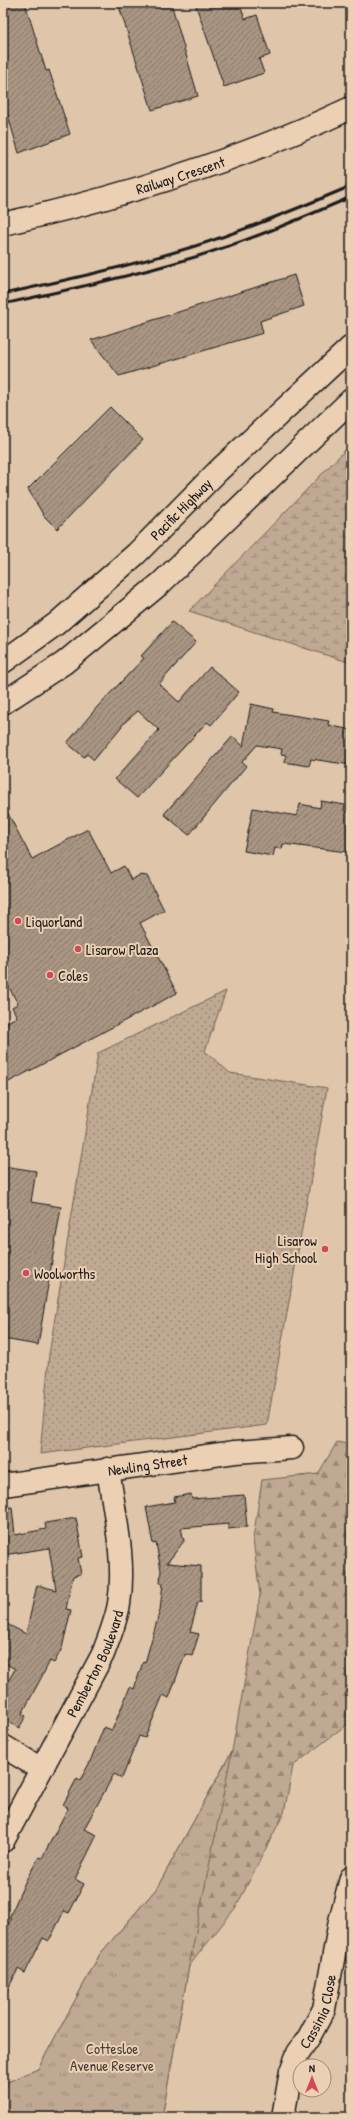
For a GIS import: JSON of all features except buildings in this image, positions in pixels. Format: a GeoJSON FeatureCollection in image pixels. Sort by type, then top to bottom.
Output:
{"type":"FeatureCollection","features":[{"type":"Feature","properties":{"kind":"main road","name":"Railway Crescent"},"geometry":{"type":"LineString","coordinates":[[3,224],[47,214],[168,179],[239,156],[295,134],[351,108]]}},
{"type":"Feature","properties":{"kind":"main road","name":"Pacific Highway"},"geometry":{"type":"LineString","coordinates":[[3,662],[56,624],[136,554],[224,466],[351,347]]}},
{"type":"Feature","properties":{"kind":"main road"},"geometry":{"type":"LineString","coordinates":[[3,703],[64,663],[161,583],[351,400]]}},
{"type":"Feature","properties":{"kind":"main road","name":"Newling Street"},"geometry":{"type":"LineString","coordinates":[[3,1485],[235,1452],[292,1448]]}},
{"type":"Feature","properties":{"kind":"main road","name":"Pemberton Boulevard"},"geometry":{"type":"LineString","coordinates":[[3,1841],[103,1654],[119,1604],[121,1577],[119,1550],[108,1469]]}},
{"type":"Feature","properties":{"kind":"main road"},"geometry":{"type":"LineString","coordinates":[[3,1746],[41,1769]]}},
{"type":"Feature","properties":{"kind":"main road","name":"Cassinia Close"},"geometry":{"type":"LineString","coordinates":[[283,2117],[290,2071],[298,2053],[309,2038],[324,2009],[340,1921],[351,1878]]}},
{"type":"Feature","properties":{"kind":"green space"},"geometry":{"type":"Polygon","coordinates":[[[351,444],[351,663],[189,611],[351,444]]]}},
{"type":"Feature","properties":{"kind":"green space"},"geometry":{"type":"Polygon","coordinates":[[[226,991],[205,1051],[230,1073],[327,1088],[267,1425],[40,1454],[49,1355],[98,1053],[226,991]]]}},
{"type":"Feature","properties":{"kind":"green space"},"geometry":{"type":"Polygon","coordinates":[[[337,1442],[351,1445],[351,1721],[293,1766],[284,1813],[236,1907],[189,1966],[162,2117],[3,2117],[3,2084],[38,2069],[100,1954],[157,1888],[232,1751],[260,1595],[253,1539],[262,1480],[318,1474],[337,1442]]]}},
{"type":"Feature","properties":{"kind":"green space","name":"Cottesloe Avenue Reserve"},"geometry":{"type":"Polygon","coordinates":[[[232,1751],[189,1966],[162,2117],[3,2117],[3,2084],[38,2069],[100,1954],[157,1888],[232,1751]]]}},
{"type":"Feature","properties":{"kind":"railway"},"geometry":{"type":"LineString","coordinates":[[3,294],[122,267],[192,247],[252,226],[351,186]]}},
{"type":"Feature","properties":{"kind":"railway"},"geometry":{"type":"LineString","coordinates":[[3,304],[123,277],[215,251],[254,237],[351,197]]}},
{"type":"Feature","properties":{"kind":"place","name":"Liquorland"},"geometry":{"type":"Point","coordinates":[18,921]}},
{"type":"Feature","properties":{"kind":"place","name":"Lisarow Plaza"},"geometry":{"type":"Point","coordinates":[78,949]}},
{"type":"Feature","properties":{"kind":"place","name":"Coles"},"geometry":{"type":"Point","coordinates":[50,975]}},
{"type":"Feature","properties":{"kind":"place","name":"Lisarow High School"},"geometry":{"type":"Point","coordinates":[325,1249]}},
{"type":"Feature","properties":{"kind":"place","name":"Woolworths"},"geometry":{"type":"Point","coordinates":[26,1273]}}]}
